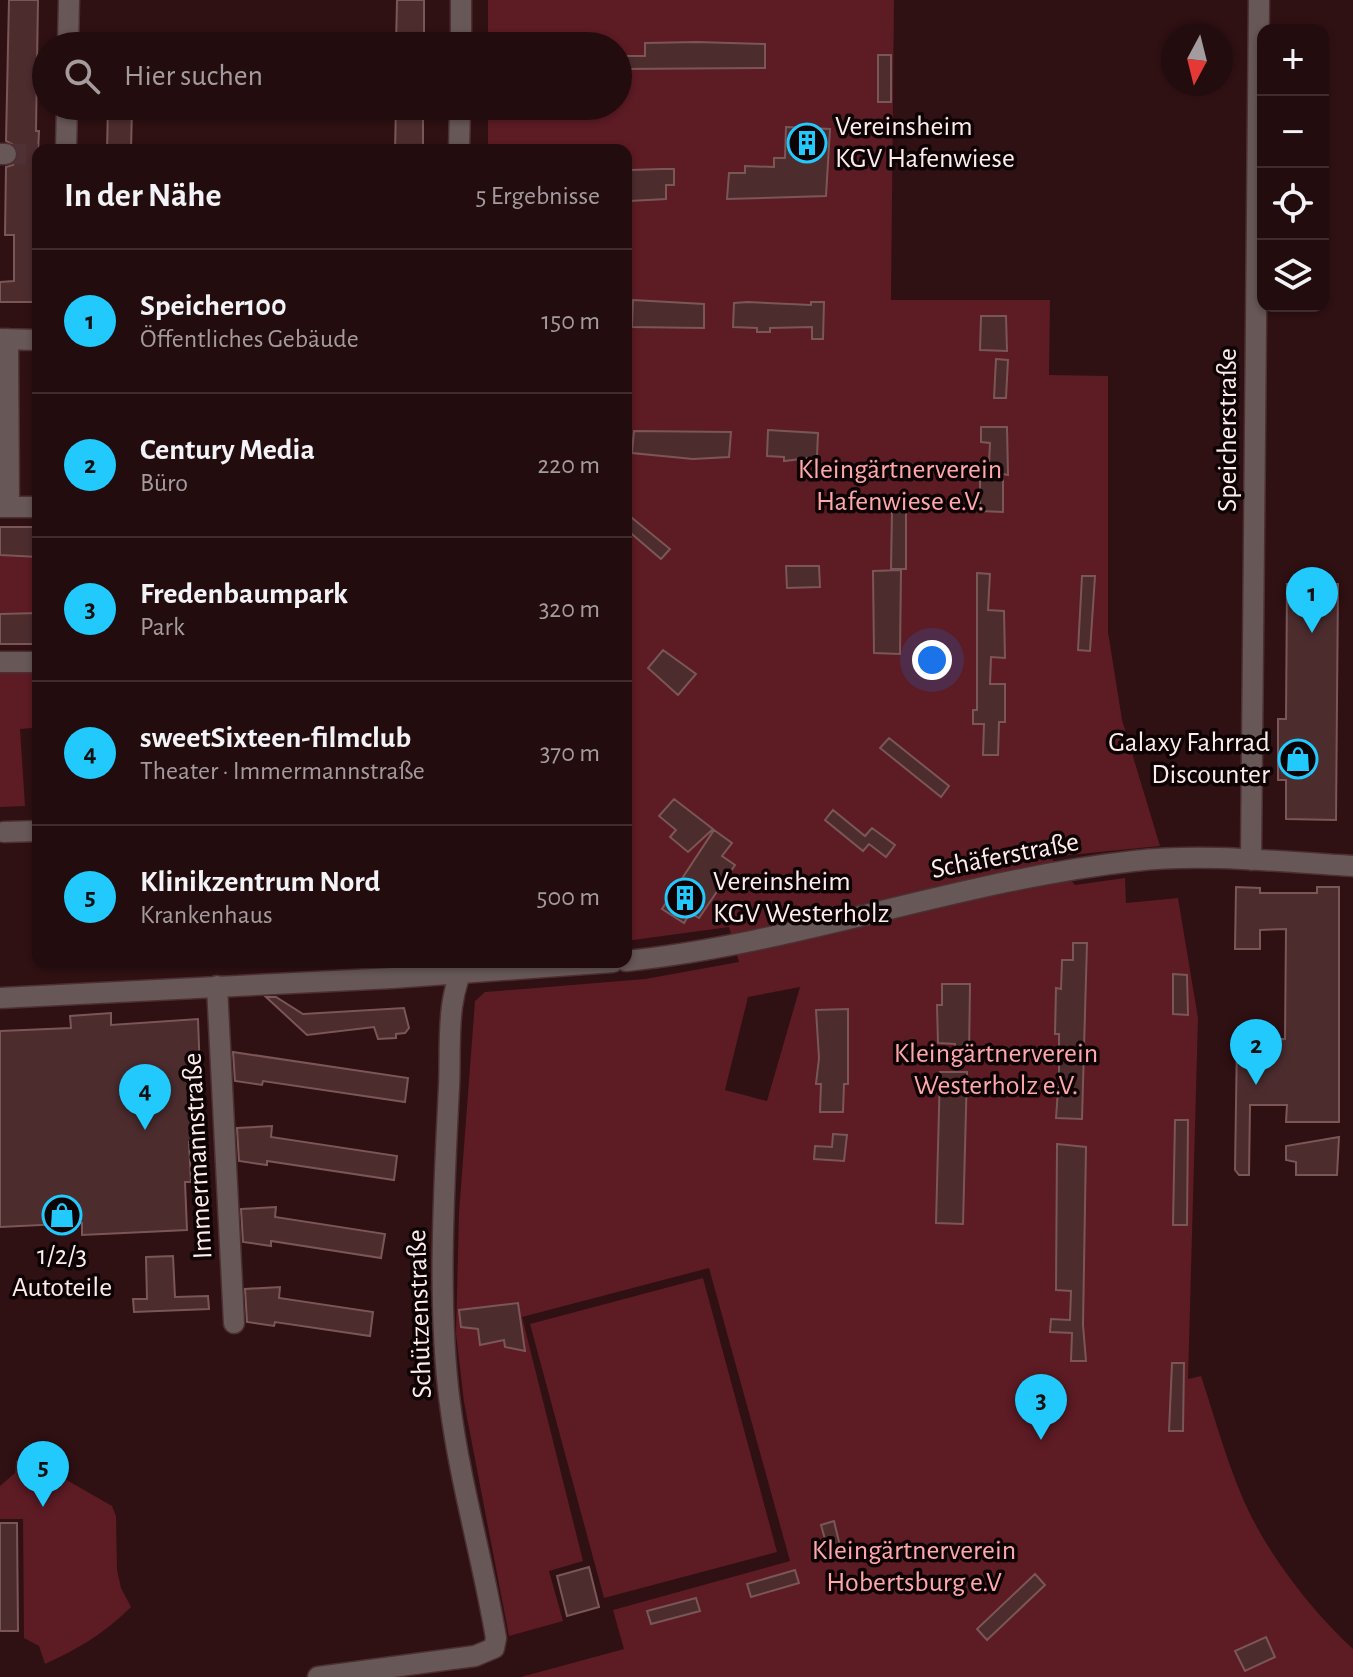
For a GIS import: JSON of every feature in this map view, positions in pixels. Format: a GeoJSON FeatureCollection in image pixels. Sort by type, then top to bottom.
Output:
{"type":"FeatureCollection","features":[{"type":"Feature","properties":{"kind":"street"},"geometry":{"type":"LineString","coordinates":[[68,32],[69,0]]}},
{"type":"Feature","properties":{"kind":"street"},"geometry":{"type":"LineString","coordinates":[[461,0],[461,32]]}},
{"type":"Feature","properties":{"kind":"street","name":"Speicherstraße"},"geometry":{"type":"LineString","coordinates":[[1251,860],[1259,0]]}},
{"type":"Feature","properties":{"kind":"street"},"geometry":{"type":"LineString","coordinates":[[66,144],[67,120]]}},
{"type":"Feature","properties":{"kind":"street"},"geometry":{"type":"LineString","coordinates":[[459,144],[460,120]]}},
{"type":"Feature","properties":{"kind":"street"},"geometry":{"type":"LineString","coordinates":[[32,340],[4,339],[4,507],[32,507]]}},
{"type":"Feature","properties":{"kind":"street"},"geometry":{"type":"LineString","coordinates":[[0,662],[32,662]]}},
{"type":"Feature","properties":{"kind":"street"},"geometry":{"type":"LineString","coordinates":[[4,832],[32,831]]}},
{"type":"Feature","properties":{"kind":"street","name":"Schäferstraße"},"geometry":{"type":"LineString","coordinates":[[632,960],[715,949],[1062,872],[1172,858],[1353,866]]}},
{"type":"Feature","properties":{"kind":"street"},"geometry":{"type":"LineString","coordinates":[[0,998],[217,986],[436,968]]}},
{"type":"Feature","properties":{"kind":"street","name":"Schützenstraße"},"geometry":{"type":"LineString","coordinates":[[318,1677],[475,1656],[494,1648],[496,1638],[461,1465],[445,1356],[445,1183],[453,1012],[460,968]]}},
{"type":"Feature","properties":{"kind":"street","name":"Immermannstraße"},"geometry":{"type":"LineString","coordinates":[[217,986],[234,1323]]}},
{"type":"Feature","properties":{"kind":"green space"},"geometry":{"type":"Polygon","coordinates":[[[488,0],[894,0],[891,300],[1050,300],[1049,375],[1108,376],[1108,632],[1122,720],[1160,846],[1050,857],[1075,885],[1125,878],[1126,903],[1178,898],[1198,1018],[1188,1379],[1201,1376],[1235,1480],[1262,1536],[1304,1597],[1353,1649],[1353,1677],[521,1677],[624,1649],[613,1610],[790,1561],[709,1268],[522,1317],[583,1561],[549,1571],[563,1621],[509,1636],[464,1402],[456,1334],[459,1213],[475,1001],[485,992],[645,979],[739,962],[729,927],[632,940],[632,144],[488,144],[488,120],[632,120],[632,32],[488,32],[488,0]],[[800,987],[748,997],[725,1090],[767,1101],[800,987]]]}},
{"type":"Feature","properties":{"kind":"green space"},"geometry":{"type":"Polygon","coordinates":[[[0,555],[32,557],[32,613],[0,614],[0,555]]]}},
{"type":"Feature","properties":{"kind":"green space"},"geometry":{"type":"Polygon","coordinates":[[[32,662],[32,728],[20,729],[25,806],[0,807],[0,663],[32,662]]]}},
{"type":"Feature","properties":{"kind":"green space"},"geometry":{"type":"Polygon","coordinates":[[[703,1278],[777,1552],[604,1598],[530,1324],[703,1278]]]}},
{"type":"Feature","properties":{"kind":"green space"},"geometry":{"type":"Polygon","coordinates":[[[23,1455],[112,1506],[116,1516],[117,1570],[121,1588],[131,1607],[91,1640],[45,1664],[39,1646],[24,1638],[23,1519],[0,1519],[0,1486],[15,1473],[16,1461],[23,1455]]]}},
{"type":"Feature","properties":{"kind":"building"},"geometry":{"type":"Polygon","coordinates":[[[9,0],[38,0],[38,32],[32,32],[32,120],[36,120],[36,131],[39,131],[38,144],[32,144],[32,302],[0,302],[0,282],[14,281],[14,235],[5,235],[6,167],[13,165],[19,155],[17,147],[6,141],[9,0]]]}},
{"type":"Feature","properties":{"kind":"building"},"geometry":{"type":"Polygon","coordinates":[[[397,0],[424,0],[424,32],[396,32],[397,0]]]}},
{"type":"Feature","properties":{"kind":"building"},"geometry":{"type":"Polygon","coordinates":[[[645,43],[765,44],[765,68],[632,69],[632,56],[645,56],[645,43]]]}},
{"type":"Feature","properties":{"kind":"building"},"geometry":{"type":"Polygon","coordinates":[[[878,55],[891,55],[891,102],[878,102],[878,55]]]}},
{"type":"Feature","properties":{"kind":"building"},"geometry":{"type":"Polygon","coordinates":[[[108,120],[132,120],[131,144],[107,144],[108,120]]]}},
{"type":"Feature","properties":{"kind":"building"},"geometry":{"type":"Polygon","coordinates":[[[396,120],[423,120],[423,144],[395,144],[396,120]]]}},
{"type":"Feature","properties":{"kind":"building"},"geometry":{"type":"Polygon","coordinates":[[[786,127],[830,129],[826,196],[727,199],[729,173],[745,173],[745,166],[774,167],[774,158],[785,158],[786,127]]]}},
{"type":"Feature","properties":{"kind":"building"},"geometry":{"type":"Polygon","coordinates":[[[674,169],[674,185],[666,185],[666,199],[632,201],[632,170],[674,169]]]}},
{"type":"Feature","properties":{"kind":"building"},"geometry":{"type":"Polygon","coordinates":[[[633,300],[704,304],[704,328],[632,327],[633,300]]]}},
{"type":"Feature","properties":{"kind":"building"},"geometry":{"type":"Polygon","coordinates":[[[811,302],[824,302],[823,339],[812,339],[812,327],[770,328],[770,332],[757,332],[757,328],[733,327],[734,303],[811,305],[811,302]]]}},
{"type":"Feature","properties":{"kind":"building"},"geometry":{"type":"Polygon","coordinates":[[[981,316],[1006,316],[1007,351],[980,350],[981,316]]]}},
{"type":"Feature","properties":{"kind":"building"},"geometry":{"type":"Polygon","coordinates":[[[996,359],[1008,360],[1006,398],[994,398],[996,359]]]}},
{"type":"Feature","properties":{"kind":"building"},"geometry":{"type":"Polygon","coordinates":[[[981,427],[1007,427],[1008,475],[1003,474],[1003,512],[980,511],[980,463],[989,463],[990,443],[981,442],[981,427]]]}},
{"type":"Feature","properties":{"kind":"building"},"geometry":{"type":"Polygon","coordinates":[[[768,430],[818,433],[817,457],[784,461],[784,457],[767,456],[768,430]]]}},
{"type":"Feature","properties":{"kind":"building"},"geometry":{"type":"Polygon","coordinates":[[[634,431],[731,432],[729,457],[693,459],[632,453],[634,431]]]}},
{"type":"Feature","properties":{"kind":"building"},"geometry":{"type":"Polygon","coordinates":[[[874,495],[906,497],[906,569],[891,569],[892,510],[874,509],[874,495]]]}},
{"type":"Feature","properties":{"kind":"building"},"geometry":{"type":"Polygon","coordinates":[[[632,518],[670,549],[661,559],[632,534],[632,518]]]}},
{"type":"Feature","properties":{"kind":"building"},"geometry":{"type":"Polygon","coordinates":[[[0,527],[32,527],[32,557],[0,555],[0,527]]]}},
{"type":"Feature","properties":{"kind":"building"},"geometry":{"type":"Polygon","coordinates":[[[786,566],[819,566],[820,587],[787,588],[786,566]]]}},
{"type":"Feature","properties":{"kind":"building"},"geometry":{"type":"Polygon","coordinates":[[[901,570],[900,654],[874,653],[873,571],[901,570]]]}},
{"type":"Feature","properties":{"kind":"building"},"geometry":{"type":"Polygon","coordinates":[[[977,573],[990,574],[988,610],[1004,611],[1005,658],[991,657],[990,684],[1005,684],[1005,722],[999,722],[998,755],[983,755],[984,724],[973,724],[973,710],[977,710],[977,573]]]}},
{"type":"Feature","properties":{"kind":"building"},"geometry":{"type":"Polygon","coordinates":[[[1082,576],[1095,576],[1090,651],[1078,650],[1082,576]]]}},
{"type":"Feature","properties":{"kind":"building"},"geometry":{"type":"Polygon","coordinates":[[[1287,584],[1338,584],[1336,820],[1286,819],[1286,780],[1278,780],[1278,719],[1286,719],[1287,584]]]}},
{"type":"Feature","properties":{"kind":"building"},"geometry":{"type":"Polygon","coordinates":[[[32,613],[32,644],[0,644],[0,614],[32,613]]]}},
{"type":"Feature","properties":{"kind":"building"},"geometry":{"type":"Polygon","coordinates":[[[663,650],[696,674],[678,695],[648,668],[663,650]]]}},
{"type":"Feature","properties":{"kind":"building"},"geometry":{"type":"Polygon","coordinates":[[[889,738],[949,786],[941,797],[880,748],[889,738]]]}},
{"type":"Feature","properties":{"kind":"building"},"geometry":{"type":"Polygon","coordinates":[[[674,799],[713,829],[688,852],[670,837],[676,830],[659,816],[674,799]]]}},
{"type":"Feature","properties":{"kind":"building"},"geometry":{"type":"Polygon","coordinates":[[[833,810],[865,836],[872,828],[895,845],[886,857],[869,844],[863,851],[825,820],[833,810]]]}},
{"type":"Feature","properties":{"kind":"building"},"geometry":{"type":"Polygon","coordinates":[[[714,830],[732,843],[722,856],[735,865],[699,918],[690,913],[684,923],[662,909],[714,830]]]}},
{"type":"Feature","properties":{"kind":"building"},"geometry":{"type":"Polygon","coordinates":[[[1236,887],[1260,888],[1260,893],[1317,893],[1317,887],[1339,887],[1339,1122],[1286,1122],[1287,1105],[1250,1105],[1249,1175],[1239,1175],[1235,1170],[1237,1039],[1285,1039],[1286,929],[1260,930],[1260,949],[1235,949],[1236,887]]]}},
{"type":"Feature","properties":{"kind":"building"},"geometry":{"type":"Polygon","coordinates":[[[1073,943],[1087,943],[1082,1119],[1056,1118],[1059,1034],[1055,1034],[1056,988],[1061,989],[1062,960],[1073,960],[1073,943]]]}},
{"type":"Feature","properties":{"kind":"building"},"geometry":{"type":"Polygon","coordinates":[[[1173,974],[1187,975],[1188,1015],[1173,1014],[1173,974]]]}},
{"type":"Feature","properties":{"kind":"building"},"geometry":{"type":"Polygon","coordinates":[[[942,984],[970,984],[969,1056],[955,1056],[955,1044],[938,1043],[937,1005],[942,1005],[942,984]]]}},
{"type":"Feature","properties":{"kind":"building"},"geometry":{"type":"Polygon","coordinates":[[[266,997],[276,997],[303,1014],[404,1008],[409,1028],[405,1033],[396,1034],[396,1038],[378,1039],[374,1027],[307,1035],[266,997]]]}},
{"type":"Feature","properties":{"kind":"building"},"geometry":{"type":"Polygon","coordinates":[[[848,1009],[848,1084],[844,1084],[843,1112],[820,1112],[821,1084],[816,1084],[819,1058],[816,1010],[848,1009]]]}},
{"type":"Feature","properties":{"kind":"building"},"geometry":{"type":"Polygon","coordinates":[[[111,1013],[111,1025],[198,1019],[200,1074],[193,1142],[189,1142],[191,1182],[185,1182],[187,1230],[82,1235],[82,1223],[0,1227],[0,1031],[71,1028],[70,1016],[111,1013]]]}},
{"type":"Feature","properties":{"kind":"building"},"geometry":{"type":"Polygon","coordinates":[[[233,1052],[408,1078],[405,1102],[263,1081],[262,1085],[235,1081],[233,1052]]]}},
{"type":"Feature","properties":{"kind":"building"},"geometry":{"type":"Polygon","coordinates":[[[940,1072],[967,1072],[963,1224],[936,1223],[940,1072]]]}},
{"type":"Feature","properties":{"kind":"building"},"geometry":{"type":"Polygon","coordinates":[[[1175,1120],[1188,1120],[1187,1225],[1173,1225],[1175,1120]]]}},
{"type":"Feature","properties":{"kind":"building"},"geometry":{"type":"Polygon","coordinates":[[[272,1126],[271,1137],[397,1156],[394,1180],[267,1161],[267,1165],[239,1161],[237,1128],[272,1126]]]}},
{"type":"Feature","properties":{"kind":"building"},"geometry":{"type":"Polygon","coordinates":[[[833,1134],[847,1135],[844,1161],[814,1159],[815,1146],[832,1147],[833,1134]]]}},
{"type":"Feature","properties":{"kind":"building"},"geometry":{"type":"Polygon","coordinates":[[[1339,1137],[1337,1175],[1296,1175],[1296,1162],[1286,1160],[1286,1146],[1339,1137]]]}},
{"type":"Feature","properties":{"kind":"building"},"geometry":{"type":"Polygon","coordinates":[[[1057,1144],[1086,1147],[1083,1325],[1086,1361],[1071,1361],[1072,1333],[1050,1332],[1051,1319],[1070,1320],[1071,1291],[1056,1290],[1057,1144]]]}},
{"type":"Feature","properties":{"kind":"building"},"geometry":{"type":"Polygon","coordinates":[[[276,1207],[275,1217],[385,1234],[381,1258],[271,1241],[271,1246],[243,1242],[241,1209],[276,1207]]]}},
{"type":"Feature","properties":{"kind":"building"},"geometry":{"type":"Polygon","coordinates":[[[173,1256],[175,1297],[208,1296],[209,1309],[134,1312],[133,1299],[147,1299],[146,1257],[173,1256]]]}},
{"type":"Feature","properties":{"kind":"building"},"geometry":{"type":"Polygon","coordinates":[[[280,1287],[279,1298],[373,1312],[370,1336],[275,1322],[274,1326],[247,1322],[245,1289],[280,1287]]]}},
{"type":"Feature","properties":{"kind":"building"},"geometry":{"type":"Polygon","coordinates":[[[518,1303],[525,1351],[505,1347],[504,1340],[480,1345],[478,1329],[461,1327],[459,1310],[518,1303]]]}},
{"type":"Feature","properties":{"kind":"building"},"geometry":{"type":"Polygon","coordinates":[[[1172,1363],[1184,1363],[1183,1431],[1169,1431],[1172,1363]]]}},
{"type":"Feature","properties":{"kind":"building"},"geometry":{"type":"Polygon","coordinates":[[[834,1521],[841,1550],[829,1554],[821,1525],[834,1521]]]}},
{"type":"Feature","properties":{"kind":"building"},"geometry":{"type":"Polygon","coordinates":[[[0,1523],[17,1523],[18,1631],[0,1631],[0,1523]]]}},
{"type":"Feature","properties":{"kind":"building"},"geometry":{"type":"Polygon","coordinates":[[[589,1567],[599,1607],[567,1616],[557,1576],[589,1567]]]}},
{"type":"Feature","properties":{"kind":"building"},"geometry":{"type":"Polygon","coordinates":[[[795,1570],[799,1583],[751,1597],[747,1584],[795,1570]]]}},
{"type":"Feature","properties":{"kind":"building"},"geometry":{"type":"Polygon","coordinates":[[[1035,1574],[1045,1585],[987,1640],[977,1629],[1035,1574]]]}},
{"type":"Feature","properties":{"kind":"building"},"geometry":{"type":"Polygon","coordinates":[[[696,1598],[700,1611],[651,1624],[647,1611],[696,1598]]]}},
{"type":"Feature","properties":{"kind":"building"},"geometry":{"type":"Polygon","coordinates":[[[1266,1637],[1275,1657],[1245,1671],[1235,1651],[1266,1637]]]}},
{"type":"Feature","properties":{"kind":"tunnel"},"geometry":{"type":"LineString","coordinates":[[6,154],[32,154]]}},
{"type":"Feature","properties":{"kind":"place","name":"Vereinsheim KGV Hafenwiese"},"geometry":{"type":"Point","coordinates":[807,143]}},
{"type":"Feature","properties":{"kind":"place","name":"Speicher100"},"geometry":{"type":"Point","coordinates":[1312,633]}},
{"type":"Feature","properties":{"kind":"place","name":"Galaxy Fahrrad Discounter"},"geometry":{"type":"Point","coordinates":[1298,759]}},
{"type":"Feature","properties":{"kind":"place","name":"Vereinsheim KGV Westerholz"},"geometry":{"type":"Point","coordinates":[685,898]}},
{"type":"Feature","properties":{"kind":"place","name":"Century Media"},"geometry":{"type":"Point","coordinates":[1256,1085]}},
{"type":"Feature","properties":{"kind":"place","name":"sweetSixteen-filmclub"},"geometry":{"type":"Point","coordinates":[145,1130]}},
{"type":"Feature","properties":{"kind":"place","name":"1/2/3 Autoteile"},"geometry":{"type":"Point","coordinates":[62,1215]}},
{"type":"Feature","properties":{"kind":"place","name":"Fredenbaumpark"},"geometry":{"type":"Point","coordinates":[1041,1440]}},
{"type":"Feature","properties":{"kind":"place","name":"Klinikzentrum Nord"},"geometry":{"type":"Point","coordinates":[43,1507]}},
{"type":"Feature","properties":{"kind":"park label","name":"Kleingärtnerverein Hafenwiese e.V."},"geometry":{"type":"Point","coordinates":[900,486]}},
{"type":"Feature","properties":{"kind":"park label","name":"Kleingärtnerverein Westerholz e.V."},"geometry":{"type":"Point","coordinates":[996,1070]}},
{"type":"Feature","properties":{"kind":"park label","name":"Kleingärtnerverein Hobertsburg e.V"},"geometry":{"type":"Point","coordinates":[914,1567]}}]}
